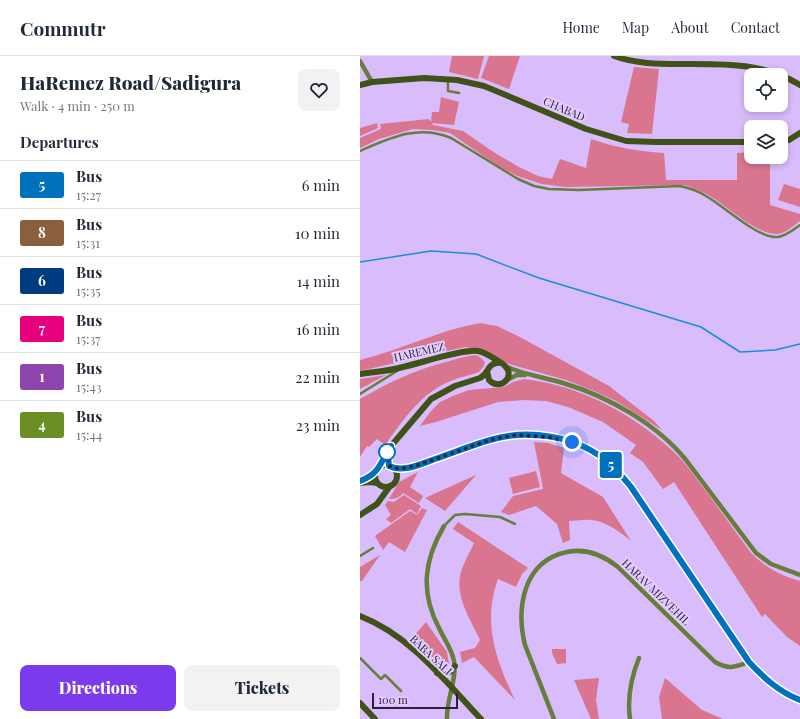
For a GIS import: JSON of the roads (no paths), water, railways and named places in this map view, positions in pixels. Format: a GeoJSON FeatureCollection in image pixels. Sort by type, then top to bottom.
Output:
{"type":"FeatureCollection","features":[{"type":"Feature","properties":{"kind":"street"},"geometry":{"type":"LineString","coordinates":[[614,56],[631,61],[654,64],[748,66],[772,71],[800,84]]}},
{"type":"Feature","properties":{"kind":"street"},"geometry":{"type":"LineString","coordinates":[[360,61],[372,82]]}},
{"type":"Feature","properties":{"kind":"street","name":"CHABAD"},"geometry":{"type":"LineString","coordinates":[[360,85],[372,82],[424,78],[457,80],[484,86],[586,129],[626,141],[744,142]]}},
{"type":"Feature","properties":{"kind":"street"},"geometry":{"type":"LineString","coordinates":[[788,140],[800,133]]}},
{"type":"Feature","properties":{"kind":"street","name":"HAREMEZ"},"geometry":{"type":"LineString","coordinates":[[360,374],[401,368],[471,351],[483,353],[501,363]]}},
{"type":"Feature","properties":{"kind":"street"},"geometry":{"type":"LineString","coordinates":[[483,353],[489,359],[487,377],[491,382]]}},
{"type":"Feature","properties":{"kind":"street"},"geometry":{"type":"LineString","coordinates":[[380,500],[382,494],[379,484],[375,478],[377,470],[391,446],[431,399],[445,390],[484,376],[494,363],[501,363],[517,371],[564,383],[598,395],[659,432],[677,448],[756,553],[771,564],[788,572],[800,575]]}},
{"type":"Feature","properties":{"kind":"street"},"geometry":{"type":"LineString","coordinates":[[507,367],[509,374],[507,380]]}},
{"type":"Feature","properties":{"kind":"street"},"geometry":{"type":"LineString","coordinates":[[463,384],[482,381],[491,382],[497,385],[504,383],[517,375],[530,375]]}},
{"type":"Feature","properties":{"kind":"street"},"geometry":{"type":"LineString","coordinates":[[360,482],[385,466],[400,469],[418,465],[490,440],[516,435],[558,438],[582,446],[594,452],[612,466],[631,487],[749,662],[775,687],[800,700]]}},
{"type":"Feature","properties":{"kind":"street"},"geometry":{"type":"LineString","coordinates":[[360,515],[371,509],[393,484],[396,477],[395,470],[390,467],[388,456],[391,446]]}},
{"type":"Feature","properties":{"kind":"street"},"geometry":{"type":"LineString","coordinates":[[396,477],[418,465]]}},
{"type":"Feature","properties":{"kind":"street"},"geometry":{"type":"LineString","coordinates":[[360,482],[370,482],[384,487],[390,486]]}},
{"type":"Feature","properties":{"kind":"street"},"geometry":{"type":"LineString","coordinates":[[444,526],[431,552],[427,575],[427,589],[432,614],[451,651],[455,666],[447,719]]}},
{"type":"Feature","properties":{"kind":"street","name":"HARAV MIZVEHIL"},"geometry":{"type":"LineString","coordinates":[[554,719],[525,645],[521,617],[522,604],[529,580],[540,565],[553,556],[562,553],[590,552],[610,560],[715,662],[726,667],[737,666],[749,662]]}},
{"type":"Feature","properties":{"kind":"street","name":"BABA SALI"},"geometry":{"type":"LineString","coordinates":[[360,616],[392,634],[419,656],[481,719]]}},
{"type":"Feature","properties":{"kind":"street"},"geometry":{"type":"LineString","coordinates":[[630,719],[629,696],[634,670],[639,658]]}},
{"type":"Feature","properties":{"kind":"street"},"geometry":{"type":"LineString","coordinates":[[437,673],[447,673],[455,666]]}},
{"type":"Feature","properties":{"kind":"street"},"geometry":{"type":"LineString","coordinates":[[360,703],[375,719]]}},
{"type":"Feature","properties":{"kind":"lane"},"geometry":{"type":"LineString","coordinates":[[448,79],[448,91],[459,93]]}},
{"type":"Feature","properties":{"kind":"lane"},"geometry":{"type":"LineString","coordinates":[[360,151],[403,134],[429,132],[451,138],[518,179],[534,186],[549,189],[579,190],[680,186],[690,188],[708,197],[742,221],[763,234],[772,237],[780,237],[800,225]]}},
{"type":"Feature","properties":{"kind":"lane"},"geometry":{"type":"LineString","coordinates":[[360,394],[401,368]]}},
{"type":"Feature","properties":{"kind":"lane"},"geometry":{"type":"LineString","coordinates":[[444,526],[455,515],[465,514],[500,517],[515,524]]}},
{"type":"Feature","properties":{"kind":"lane"},"geometry":{"type":"LineString","coordinates":[[360,556],[373,548]]}},
{"type":"Feature","properties":{"kind":"lane"},"geometry":{"type":"LineString","coordinates":[[360,658],[381,679],[385,675],[401,691]]}},
{"type":"Feature","properties":{"kind":"waterway"},"geometry":{"type":"LineString","coordinates":[[360,262],[431,251],[476,254],[539,278],[701,327],[740,352],[775,350],[800,344]]}}]}
